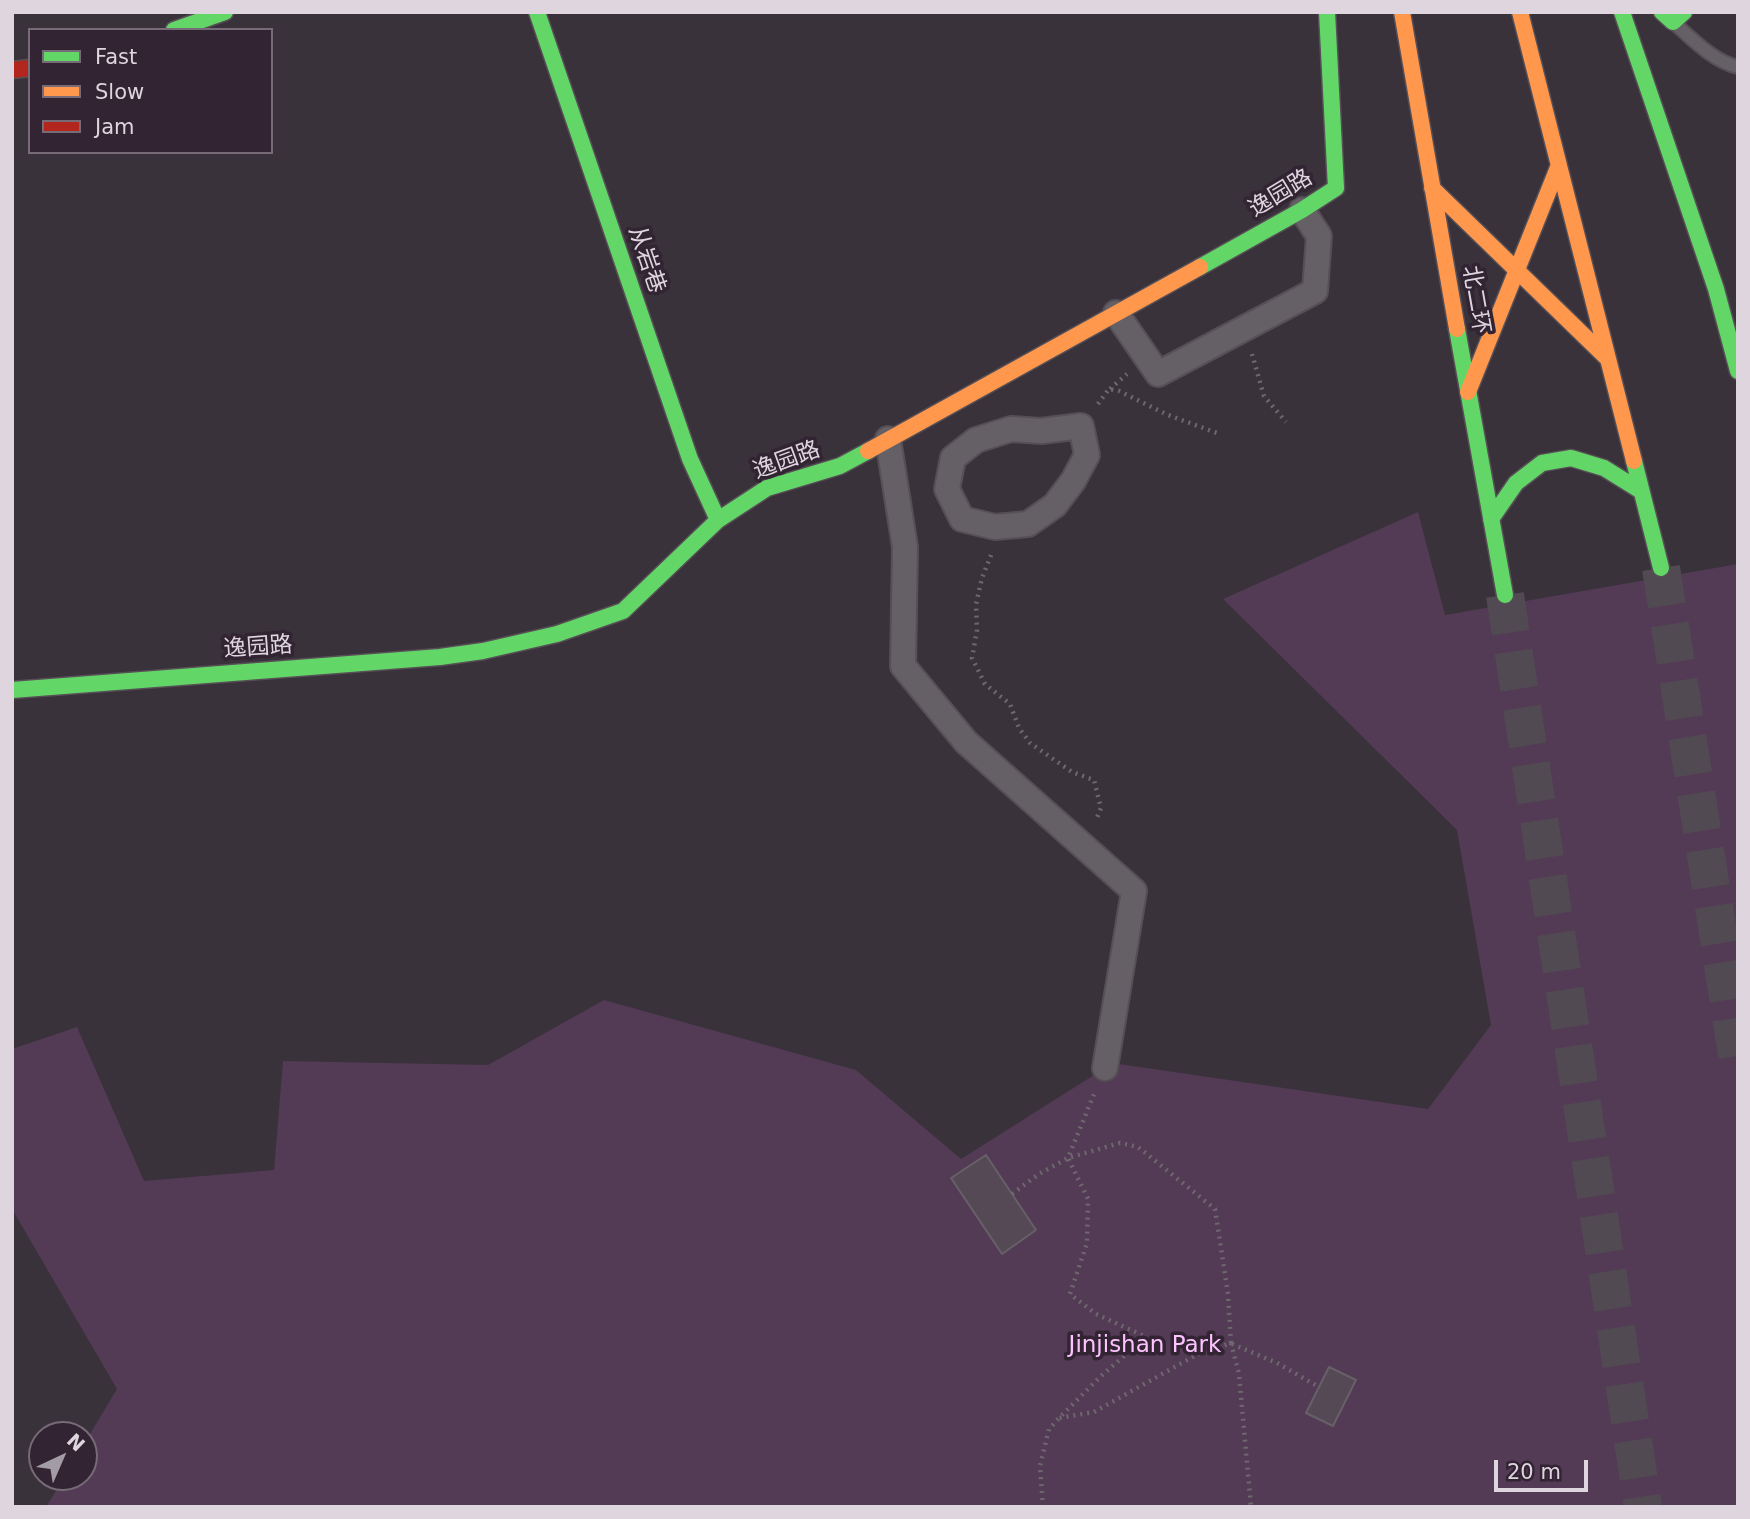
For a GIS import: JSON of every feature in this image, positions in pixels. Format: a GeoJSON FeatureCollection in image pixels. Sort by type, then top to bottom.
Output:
{"type":"FeatureCollection","features":[{"type":"Feature","properties":{"kind":"main road"},"geometry":{"type":"LineString","coordinates":[[180,28],[225,12]]}},
{"type":"Feature","properties":{"kind":"main road","name":"从岩巷"},"geometry":{"type":"LineString","coordinates":[[537,12],[690,459],[718,520]]}},
{"type":"Feature","properties":{"kind":"main road","name":"逸园路"},"geometry":{"type":"LineString","coordinates":[[12,690],[440,657],[483,651],[556,635],[623,611],[718,520],[767,488],[841,467],[1336,188],[1327,12]]}},
{"type":"Feature","properties":{"kind":"main road","name":"北二环"},"geometry":{"type":"LineString","coordinates":[[1402,12],[1505,595]]}},
{"type":"Feature","properties":{"kind":"main road"},"geometry":{"type":"LineString","coordinates":[[1520,12],[1661,568]]}},
{"type":"Feature","properties":{"kind":"main road"},"geometry":{"type":"LineString","coordinates":[[1622,12],[1716,289],[1738,371]]}},
{"type":"Feature","properties":{"kind":"main road"},"geometry":{"type":"LineString","coordinates":[[1468,392],[1559,165]]}},
{"type":"Feature","properties":{"kind":"main road"},"geometry":{"type":"LineString","coordinates":[[1432,188],[1608,359]]}},
{"type":"Feature","properties":{"kind":"main road"},"geometry":{"type":"LineString","coordinates":[[1491,519],[1516,483],[1542,463],[1571,458],[1604,468],[1641,491]]}},
{"type":"Feature","properties":{"kind":"street"},"geometry":{"type":"LineString","coordinates":[[1116,313],[1158,374],[1315,291],[1319,236],[1301,210]]}},
{"type":"Feature","properties":{"kind":"street"},"geometry":{"type":"LineString","coordinates":[[1081,426],[1087,455],[1073,481],[1055,505],[1028,524],[995,527],[962,519],[947,489],[953,458],[975,440],[1011,429],[1041,430],[1081,426]]}},
{"type":"Feature","properties":{"kind":"street"},"geometry":{"type":"LineString","coordinates":[[888,439],[905,547],[903,666],[966,742],[1134,891],[1105,1069]]}},
{"type":"Feature","properties":{"kind":"lane"},"geometry":{"type":"LineString","coordinates":[[1673,16],[1701,47],[1738,67]]}},
{"type":"Feature","properties":{"kind":"path"},"geometry":{"type":"LineString","coordinates":[[1242,330],[1256,363],[1264,396],[1286,422]]}},
{"type":"Feature","properties":{"kind":"path"},"geometry":{"type":"LineString","coordinates":[[1081,426],[1109,389],[1217,433]]}},
{"type":"Feature","properties":{"kind":"path"},"geometry":{"type":"LineString","coordinates":[[995,527],[994,549],[982,578],[976,604],[977,630],[972,658],[985,684],[1010,704],[1019,728],[1030,743],[1072,772],[1094,780],[1101,808],[1093,829],[1082,845]]}},
{"type":"Feature","properties":{"kind":"path"},"geometry":{"type":"LineString","coordinates":[[1043,1507],[1040,1466],[1049,1430],[1101,1376],[1146,1337],[1096,1314],[1070,1294],[1087,1243],[1088,1199],[1068,1158],[1105,1069]]}},
{"type":"Feature","properties":{"kind":"path"},"geometry":{"type":"LineString","coordinates":[[1012,1194],[1039,1174],[1068,1158],[1120,1143],[1138,1147],[1215,1209],[1228,1294],[1231,1343],[1239,1374],[1251,1507]]}},
{"type":"Feature","properties":{"kind":"path"},"geometry":{"type":"LineString","coordinates":[[1059,1418],[1094,1412],[1198,1354],[1231,1343],[1277,1363],[1319,1387]]}},
{"type":"Feature","properties":{"kind":"green space","name":"Jinjishan Park"},"geometry":{"type":"Polygon","coordinates":[[[1418,512],[1445,615],[1738,564],[1738,1507],[46,1507],[56,1491],[98,1491],[98,1421],[117,1389],[12,1209],[12,1049],[77,1027],[144,1181],[274,1170],[283,1061],[488,1065],[604,1000],[856,1070],[961,1159],[1105,1068],[1119,1064],[1428,1109],[1491,1025],[1457,830],[1223,599],[1418,512]]]}},
{"type":"Feature","properties":{"kind":"building"},"geometry":{"type":"Polygon","coordinates":[[[986,1155],[1036,1230],[1002,1254],[951,1178],[986,1155]]]}},
{"type":"Feature","properties":{"kind":"building"},"geometry":{"type":"Polygon","coordinates":[[[1329,1367],[1356,1380],[1333,1426],[1306,1413],[1329,1367]]]}},
{"type":"Feature","properties":{"kind":"tunnel"},"geometry":{"type":"LineString","coordinates":[[1661,568],[1738,1061]]}},
{"type":"Feature","properties":{"kind":"tunnel"},"geometry":{"type":"LineString","coordinates":[[1505,595],[1643,1507]]}},
{"type":"Feature","properties":{"kind":"traffic: fast"},"geometry":{"type":"LineString","coordinates":[[180,28],[225,12]]}},
{"type":"Feature","properties":{"kind":"traffic: fast"},"geometry":{"type":"LineString","coordinates":[[537,12],[690,459],[718,520]]}},
{"type":"Feature","properties":{"kind":"traffic: fast"},"geometry":{"type":"LineString","coordinates":[[1200,267],[1336,188],[1327,12]]}},
{"type":"Feature","properties":{"kind":"traffic: fast"},"geometry":{"type":"LineString","coordinates":[[1622,12],[1716,289],[1738,371]]}},
{"type":"Feature","properties":{"kind":"traffic: fast"},"geometry":{"type":"LineString","coordinates":[[1662,12],[1673,22],[1684,12]]}},
{"type":"Feature","properties":{"kind":"traffic: fast"},"geometry":{"type":"LineString","coordinates":[[1457,329],[1505,595]]}},
{"type":"Feature","properties":{"kind":"traffic: fast"},"geometry":{"type":"LineString","coordinates":[[12,690],[440,657],[483,651],[557,634],[623,611],[718,520],[767,488],[840,466],[868,451]]}},
{"type":"Feature","properties":{"kind":"traffic: fast"},"geometry":{"type":"LineString","coordinates":[[1491,519],[1516,483],[1542,463],[1571,458],[1604,468],[1641,491]]}},
{"type":"Feature","properties":{"kind":"traffic: fast"},"geometry":{"type":"LineString","coordinates":[[1634,461],[1661,568]]}},
{"type":"Feature","properties":{"kind":"traffic: slow"},"geometry":{"type":"LineString","coordinates":[[1402,12],[1457,329]]}},
{"type":"Feature","properties":{"kind":"traffic: slow"},"geometry":{"type":"LineString","coordinates":[[1520,12],[1634,461]]}},
{"type":"Feature","properties":{"kind":"traffic: slow"},"geometry":{"type":"LineString","coordinates":[[1468,392],[1559,165]]}},
{"type":"Feature","properties":{"kind":"traffic: slow"},"geometry":{"type":"LineString","coordinates":[[1432,188],[1608,359]]}},
{"type":"Feature","properties":{"kind":"traffic: slow"},"geometry":{"type":"LineString","coordinates":[[868,451],[1200,267]]}},
{"type":"Feature","properties":{"kind":"traffic: jam"},"geometry":{"type":"LineString","coordinates":[[12,70],[28,68]]}}]}
